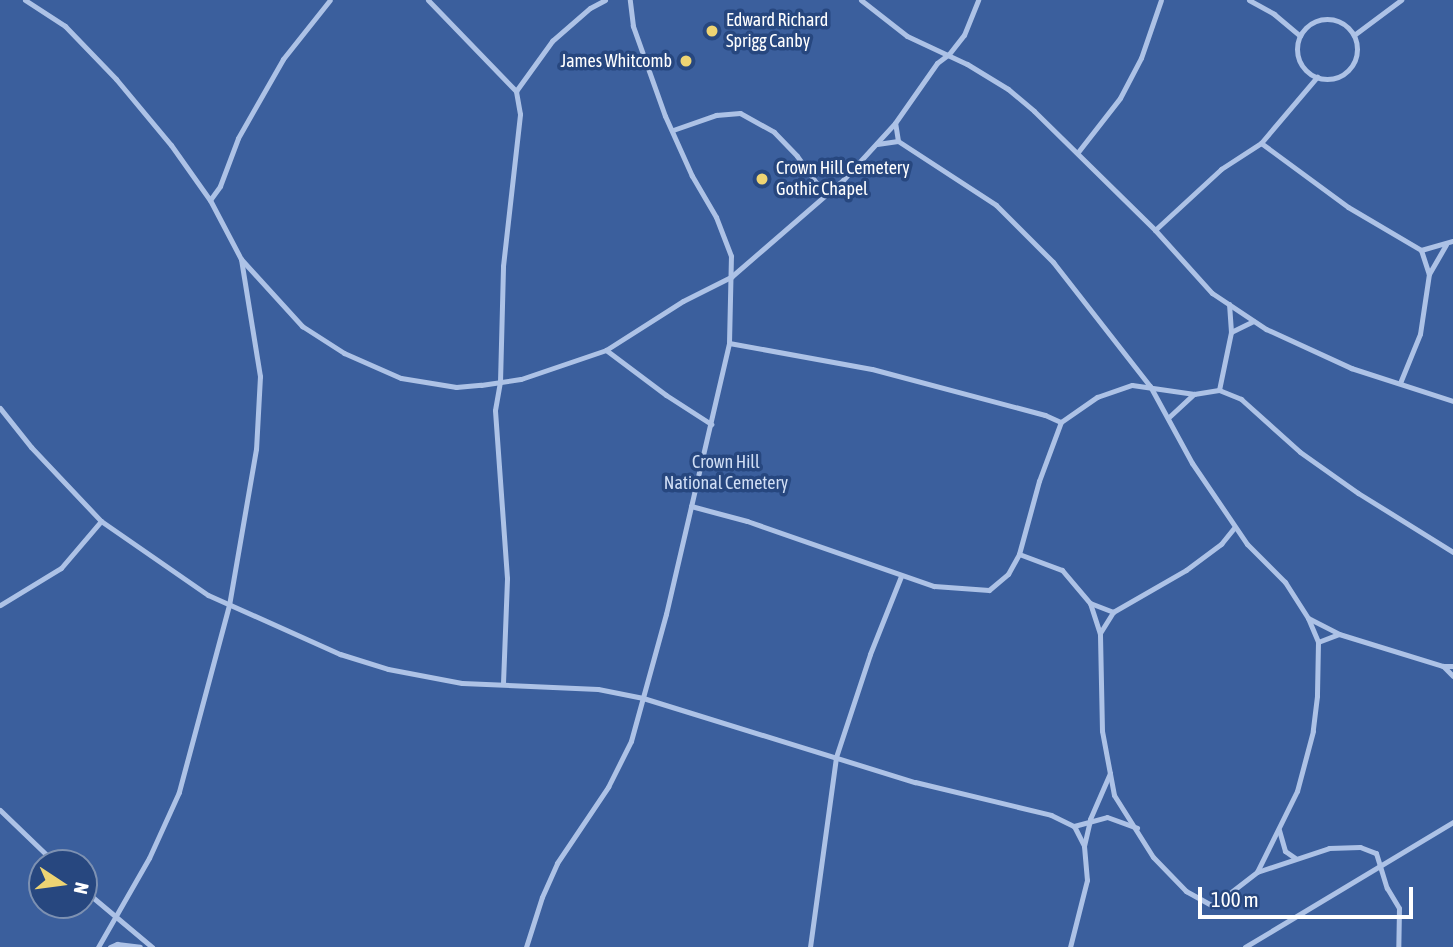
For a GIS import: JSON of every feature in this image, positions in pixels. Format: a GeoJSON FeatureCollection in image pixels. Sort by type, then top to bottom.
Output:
{"type":"FeatureCollection","features":[{"type":"Feature","properties":{"kind":"lane"},"geometry":{"type":"LineString","coordinates":[[25,0],[65,26],[116,79],[171,145],[210,200],[241,260],[302,326],[344,353],[401,378],[456,387],[521,379],[606,350],[683,300],[731,277],[825,195],[877,144],[937,63],[949,54],[964,34],[978,0]]}},
{"type":"Feature","properties":{"kind":"lane"},"geometry":{"type":"LineString","coordinates":[[210,200],[220,186],[238,138],[283,59],[330,0]]}},
{"type":"Feature","properties":{"kind":"lane"},"geometry":{"type":"LineString","coordinates":[[428,0],[516,91],[520,114],[503,266],[500,382],[495,410],[507,578],[503,683]]}},
{"type":"Feature","properties":{"kind":"lane"},"geometry":{"type":"LineString","coordinates":[[516,91],[552,41],[590,8],[605,0]]}},
{"type":"Feature","properties":{"kind":"lane"},"geometry":{"type":"LineString","coordinates":[[526,947],[557,863],[608,787],[631,741],[729,343],[730,256],[716,217],[692,176],[643,59],[633,26],[630,0]]}},
{"type":"Feature","properties":{"kind":"lane"},"geometry":{"type":"LineString","coordinates":[[861,0],[907,36],[949,54],[1008,89],[1078,152],[1155,229],[1212,293],[1254,321],[1352,368],[1453,401]]}},
{"type":"Feature","properties":{"kind":"lane"},"geometry":{"type":"LineString","coordinates":[[1078,152],[1120,98],[1140,58],[1161,0]]}},
{"type":"Feature","properties":{"kind":"lane"},"geometry":{"type":"LineString","coordinates":[[1249,0],[1274,14],[1300,36]]}},
{"type":"Feature","properties":{"kind":"lane"},"geometry":{"type":"LineString","coordinates":[[1354,35],[1401,0]]}},
{"type":"Feature","properties":{"kind":"lane"},"geometry":{"type":"LineString","coordinates":[[1325,19],[1348,27],[1354,35],[1357,51],[1349,69],[1339,76],[1317,77],[1301,63],[1297,46],[1300,36],[1310,24],[1325,19]]}},
{"type":"Feature","properties":{"kind":"lane"},"geometry":{"type":"LineString","coordinates":[[1155,229],[1221,169],[1261,142],[1317,77]]}},
{"type":"Feature","properties":{"kind":"lane"},"geometry":{"type":"LineString","coordinates":[[673,130],[716,115],[740,113],[774,132],[797,156],[825,195]]}},
{"type":"Feature","properties":{"kind":"lane"},"geometry":{"type":"LineString","coordinates":[[895,123],[898,141]]}},
{"type":"Feature","properties":{"kind":"lane"},"geometry":{"type":"LineString","coordinates":[[877,144],[898,141],[996,205],[1053,262],[1150,386],[1192,463],[1247,544],[1285,582],[1308,618],[1318,642],[1313,731],[1297,791],[1257,872]]}},
{"type":"Feature","properties":{"kind":"lane"},"geometry":{"type":"LineString","coordinates":[[1261,142],[1348,207],[1421,250],[1429,274]]}},
{"type":"Feature","properties":{"kind":"lane"},"geometry":{"type":"LineString","coordinates":[[1421,250],[1453,240]]}},
{"type":"Feature","properties":{"kind":"lane"},"geometry":{"type":"LineString","coordinates":[[1400,383],[1420,334],[1429,274],[1446,244]]}},
{"type":"Feature","properties":{"kind":"lane"},"geometry":{"type":"LineString","coordinates":[[98,947],[116,920],[178,792],[229,605],[256,449],[260,376],[241,260]]}},
{"type":"Feature","properties":{"kind":"lane"},"geometry":{"type":"LineString","coordinates":[[1219,390],[1231,332],[1229,304]]}},
{"type":"Feature","properties":{"kind":"lane"},"geometry":{"type":"LineString","coordinates":[[1231,332],[1254,321]]}},
{"type":"Feature","properties":{"kind":"lane"},"geometry":{"type":"LineString","coordinates":[[729,343],[872,369],[1045,415],[1061,422]]}},
{"type":"Feature","properties":{"kind":"lane"},"geometry":{"type":"LineString","coordinates":[[606,350],[666,395],[711,424]]}},
{"type":"Feature","properties":{"kind":"lane"},"geometry":{"type":"LineString","coordinates":[[1132,385],[1136,369]]}},
{"type":"Feature","properties":{"kind":"lane"},"geometry":{"type":"LineString","coordinates":[[691,506],[747,521],[934,586],[989,590],[1008,574],[1019,554],[1039,481],[1061,422],[1097,397],[1132,385],[1194,394],[1219,390],[1241,399],[1300,452],[1358,493],[1453,552]]}},
{"type":"Feature","properties":{"kind":"lane"},"geometry":{"type":"LineString","coordinates":[[1169,417],[1194,394]]}},
{"type":"Feature","properties":{"kind":"lane"},"geometry":{"type":"LineString","coordinates":[[0,408],[32,447],[101,521],[197,589],[340,654],[388,669],[462,683],[598,689],[643,698],[915,782],[1051,816],[1074,826],[1084,846]]}},
{"type":"Feature","properties":{"kind":"lane"},"geometry":{"type":"LineString","coordinates":[[0,604],[61,568],[101,521]]}},
{"type":"Feature","properties":{"kind":"lane"},"geometry":{"type":"LineString","coordinates":[[1100,633],[1113,612],[1186,570],[1220,544],[1236,527]]}},
{"type":"Feature","properties":{"kind":"lane"},"geometry":{"type":"LineString","coordinates":[[1019,554],[1062,570],[1090,603],[1100,633],[1102,731],[1114,794],[1153,857],[1186,891],[1213,906],[1257,872],[1329,848],[1360,847],[1376,853],[1399,908],[1398,947]]}},
{"type":"Feature","properties":{"kind":"lane"},"geometry":{"type":"LineString","coordinates":[[810,947],[836,757],[870,654],[901,576]]}},
{"type":"Feature","properties":{"kind":"lane"},"geometry":{"type":"LineString","coordinates":[[1090,603],[1113,612]]}},
{"type":"Feature","properties":{"kind":"lane"},"geometry":{"type":"LineString","coordinates":[[1308,618],[1339,634],[1443,666],[1453,666]]}},
{"type":"Feature","properties":{"kind":"lane"},"geometry":{"type":"LineString","coordinates":[[1318,642],[1339,634]]}},
{"type":"Feature","properties":{"kind":"lane"},"geometry":{"type":"LineString","coordinates":[[1443,666],[1453,677]]}},
{"type":"Feature","properties":{"kind":"lane"},"geometry":{"type":"LineString","coordinates":[[1070,947],[1087,880],[1084,846],[1090,820],[1111,770]]}},
{"type":"Feature","properties":{"kind":"lane"},"geometry":{"type":"LineString","coordinates":[[0,810],[40,849]]}},
{"type":"Feature","properties":{"kind":"lane"},"geometry":{"type":"LineString","coordinates":[[1074,826],[1107,817],[1137,828]]}},
{"type":"Feature","properties":{"kind":"lane"},"geometry":{"type":"LineString","coordinates":[[1245,947],[1453,822]]}},
{"type":"Feature","properties":{"kind":"lane"},"geometry":{"type":"LineString","coordinates":[[1279,831],[1285,851],[1295,858]]}},
{"type":"Feature","properties":{"kind":"lane"},"geometry":{"type":"LineString","coordinates":[[98,903],[152,947]]}},
{"type":"Feature","properties":{"kind":"lane"},"geometry":{"type":"LineString","coordinates":[[110,947],[117,944],[140,947]]}},
{"type":"Feature","properties":{"kind":"green space","name":"Crown Hill National Cemetery"},"geometry":{"type":"Polygon","coordinates":[[[0,0],[1453,0],[1453,947],[0,947],[0,0]]]}},
{"type":"Feature","properties":{"kind":"place","name":"Edward Richard Sprigg Canby"},"geometry":{"type":"Point","coordinates":[712,31]}},
{"type":"Feature","properties":{"kind":"place","name":"James Whitcomb"},"geometry":{"type":"Point","coordinates":[686,61]}},
{"type":"Feature","properties":{"kind":"place","name":"Crown Hill Cemetery Gothic Chapel"},"geometry":{"type":"Point","coordinates":[762,179]}}]}
